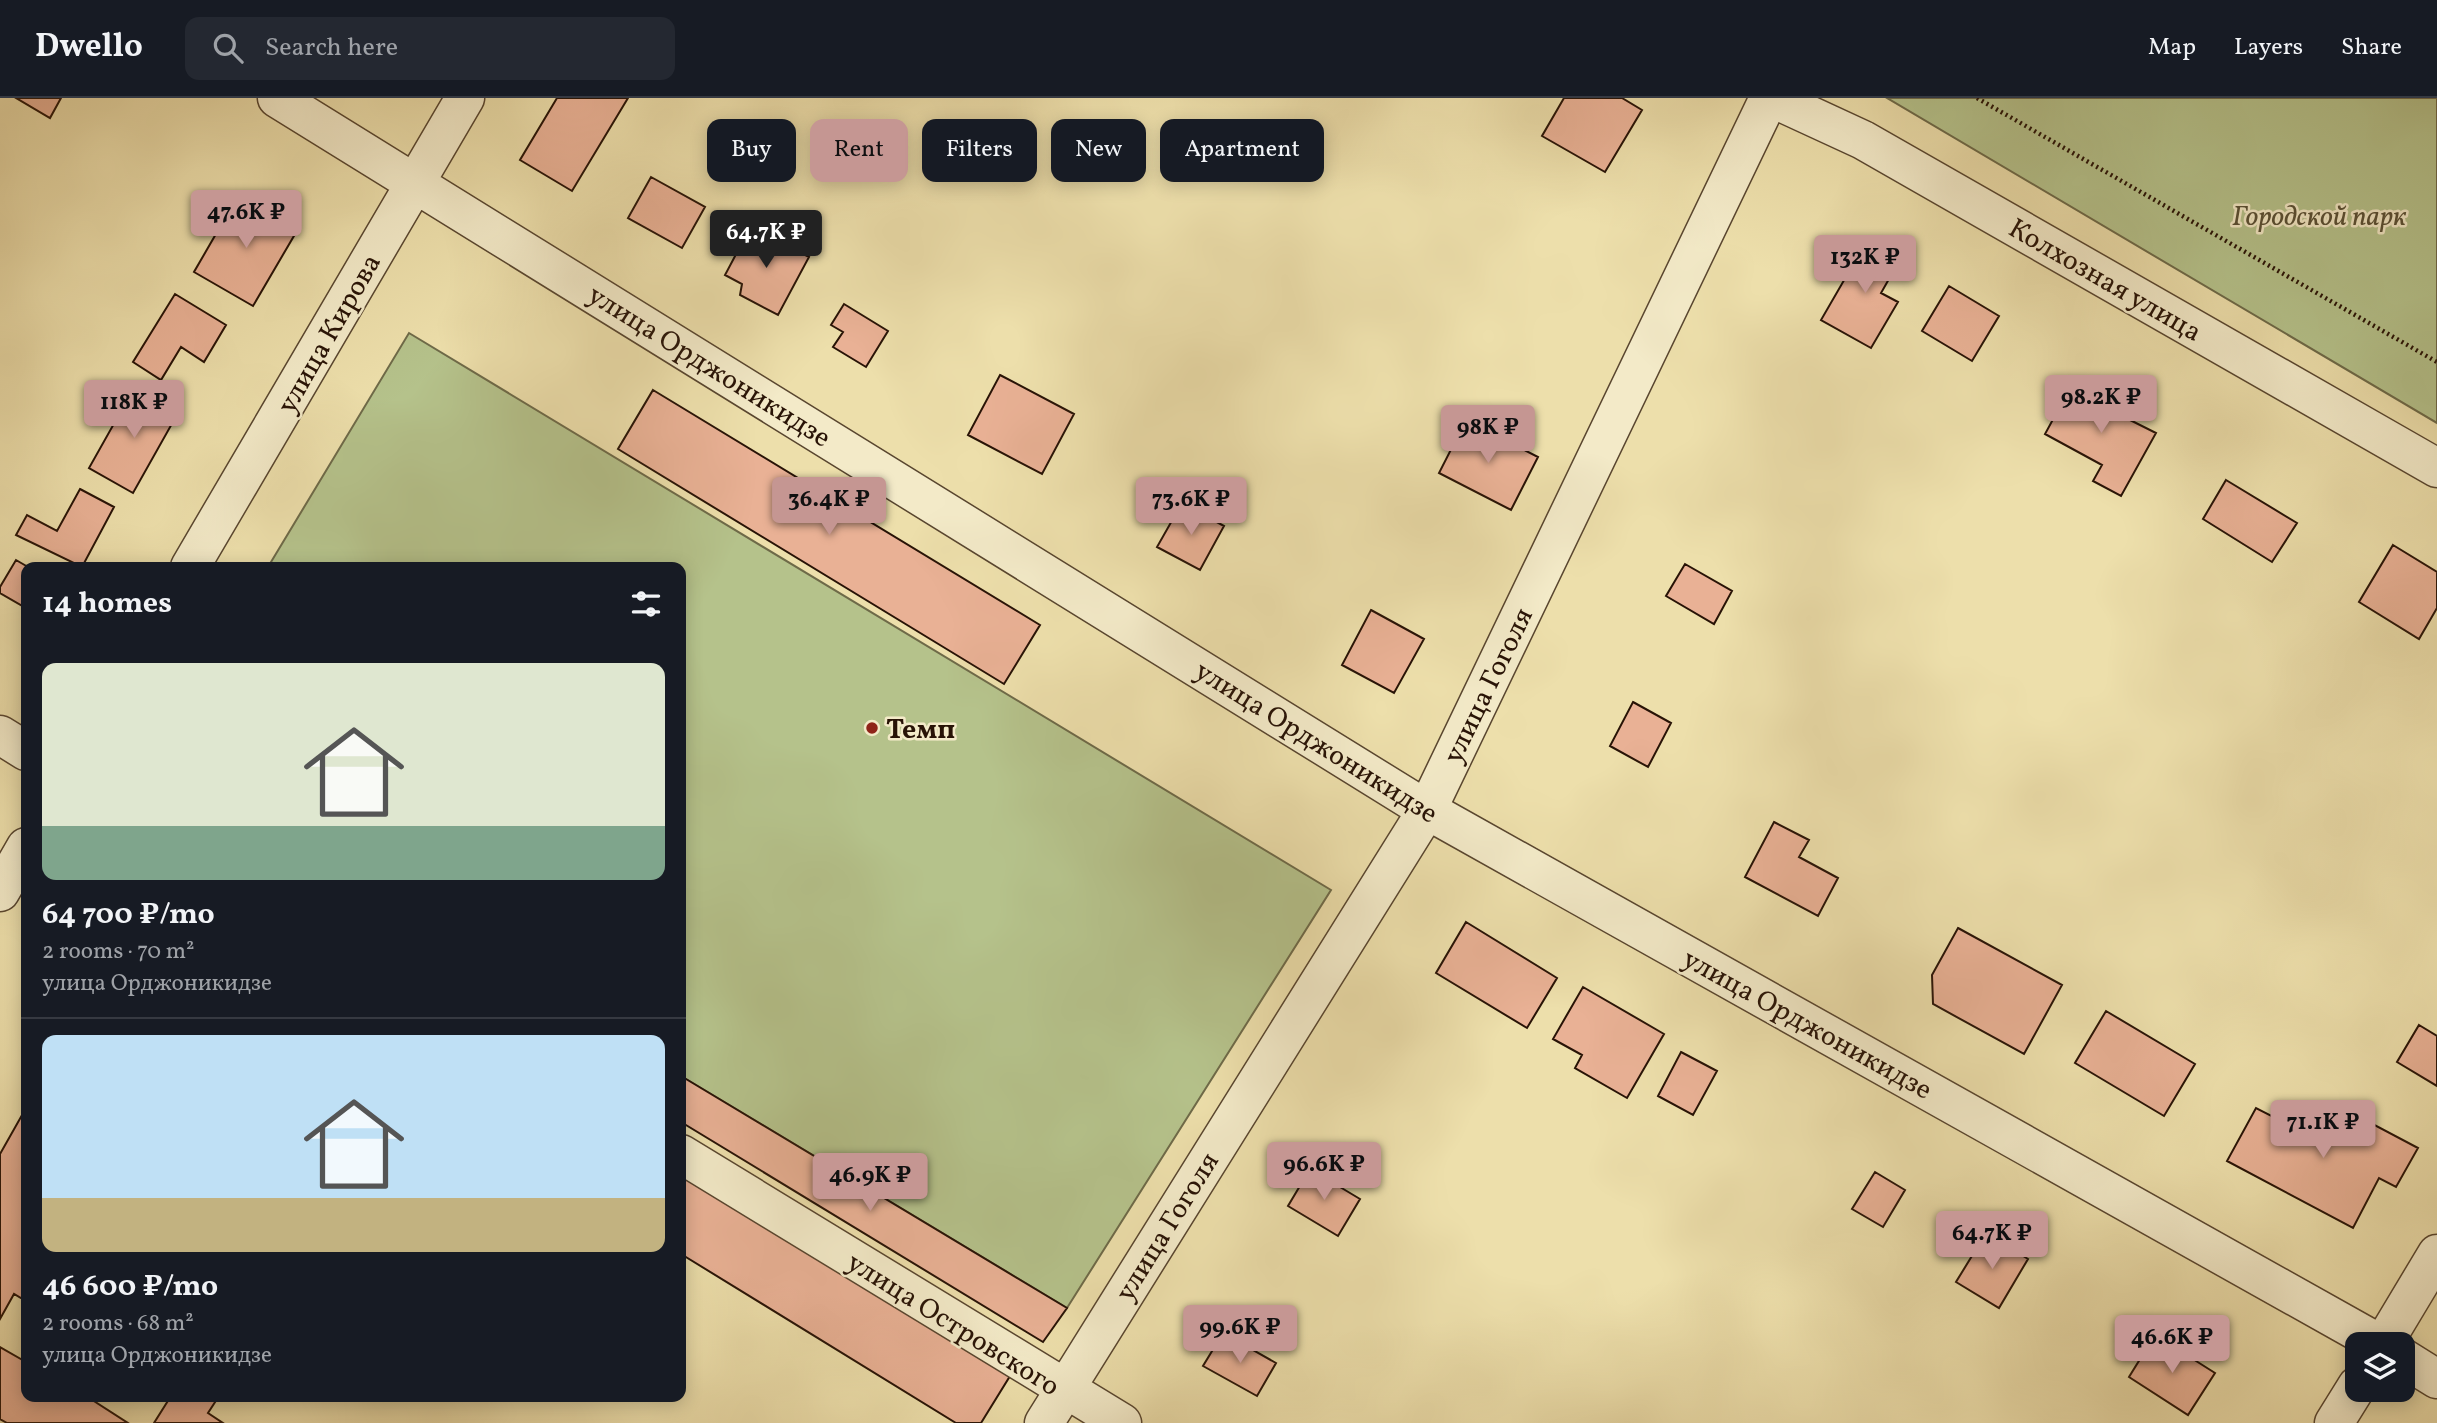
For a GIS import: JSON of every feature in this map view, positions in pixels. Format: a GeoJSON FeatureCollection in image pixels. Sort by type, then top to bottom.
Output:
{"type":"FeatureCollection","features":[{"type":"Feature","properties":{"kind":"street","name":"улица Орджоникидзе"},"geometry":{"type":"LineString","coordinates":[[277,98],[1427,810],[2360,1332]]}},
{"type":"Feature","properties":{"kind":"street","name":"улица Кирова"},"geometry":{"type":"LineString","coordinates":[[193,562],[465,98]]}},
{"type":"Feature","properties":{"kind":"street","name":"Колхозная улица"},"geometry":{"type":"LineString","coordinates":[[1770,98],[1863,140],[2437,468]]}},
{"type":"Feature","properties":{"kind":"street","name":"улица Гоголя"},"geometry":{"type":"LineString","coordinates":[[1044,1423],[1427,810],[1770,98]]}},
{"type":"Feature","properties":{"kind":"street"},"geometry":{"type":"LineString","coordinates":[[0,735],[21,748]]}},
{"type":"Feature","properties":{"kind":"street"},"geometry":{"type":"LineString","coordinates":[[0,892],[21,856]]}},
{"type":"Feature","properties":{"kind":"street","name":"улица Островского"},"geometry":{"type":"LineString","coordinates":[[686,1157],[1063,1390],[1122,1423]]}},
{"type":"Feature","properties":{"kind":"street"},"geometry":{"type":"LineString","coordinates":[[2388,1332],[2437,1254]]}},
{"type":"Feature","properties":{"kind":"street"},"geometry":{"type":"LineString","coordinates":[[2415,1365],[2437,1379]]}},
{"type":"Feature","properties":{"kind":"street"},"geometry":{"type":"LineString","coordinates":[[2334,1423],[2347,1402]]}},
{"type":"Feature","properties":{"kind":"path"},"geometry":{"type":"LineString","coordinates":[[1977,98],[2437,362]]}},
{"type":"Feature","properties":{"kind":"green space","name":"Городской парк"},"geometry":{"type":"Polygon","coordinates":[[[1887,98],[2437,98],[2437,423],[1887,98]]]}},
{"type":"Feature","properties":{"kind":"green space","name":"Темп"},"geometry":{"type":"Polygon","coordinates":[[[409,333],[1331,890],[1067,1308],[686,1079],[686,562],[271,562],[409,333]]]}},
{"type":"Feature","properties":{"kind":"building"},"geometry":{"type":"Polygon","coordinates":[[[16,98],[61,98],[50,118],[16,98]]]}},
{"type":"Feature","properties":{"kind":"building"},"geometry":{"type":"Polygon","coordinates":[[[557,98],[628,98],[572,191],[520,160],[557,98]]]}},
{"type":"Feature","properties":{"kind":"building"},"geometry":{"type":"Polygon","coordinates":[[[1564,98],[1622,98],[1642,110],[1605,172],[1542,136],[1564,98]]]}},
{"type":"Feature","properties":{"kind":"building"},"geometry":{"type":"Polygon","coordinates":[[[651,177],[705,207],[682,248],[628,218],[651,177]]]}},
{"type":"Feature","properties":{"kind":"building"},"geometry":{"type":"Polygon","coordinates":[[[239,194],[298,229],[253,306],[194,272],[239,194]]]}},
{"type":"Feature","properties":{"kind":"building"},"geometry":{"type":"Polygon","coordinates":[[[751,226],[809,257],[778,315],[740,295],[742,284],[725,275],[751,226]]]}},
{"type":"Feature","properties":{"kind":"building"},"geometry":{"type":"Polygon","coordinates":[[[1869,237],[1902,256],[1881,293],[1898,302],[1871,348],[1821,320],[1869,237]]]}},
{"type":"Feature","properties":{"kind":"building"},"geometry":{"type":"Polygon","coordinates":[[[1949,286],[1999,316],[1972,361],[1922,331],[1949,286]]]}},
{"type":"Feature","properties":{"kind":"building"},"geometry":{"type":"Polygon","coordinates":[[[175,294],[226,325],[204,362],[181,347],[161,380],[133,362],[175,294]]]}},
{"type":"Feature","properties":{"kind":"building"},"geometry":{"type":"Polygon","coordinates":[[[844,304],[888,331],[866,367],[833,347],[843,332],[831,325],[844,304]]]}},
{"type":"Feature","properties":{"kind":"building"},"geometry":{"type":"Polygon","coordinates":[[[1000,375],[1074,414],[1042,474],[968,435],[1000,375]]]}},
{"type":"Feature","properties":{"kind":"building"},"geometry":{"type":"Polygon","coordinates":[[[2075,379],[2134,412],[2130,420],[2156,433],[2121,496],[2093,481],[2102,465],[2045,434],[2075,379]]]}},
{"type":"Feature","properties":{"kind":"building"},"geometry":{"type":"Polygon","coordinates":[[[134,388],[178,413],[133,493],[89,468],[134,388]]]}},
{"type":"Feature","properties":{"kind":"building"},"geometry":{"type":"Polygon","coordinates":[[[653,390],[1040,625],[1004,684],[618,449],[653,390]]]}},
{"type":"Feature","properties":{"kind":"building"},"geometry":{"type":"Polygon","coordinates":[[[1466,420],[1538,457],[1511,510],[1439,473],[1466,420]]]}},
{"type":"Feature","properties":{"kind":"building"},"geometry":{"type":"Polygon","coordinates":[[[2226,480],[2297,523],[2272,562],[2203,519],[2226,480]]]}},
{"type":"Feature","properties":{"kind":"building"},"geometry":{"type":"Polygon","coordinates":[[[80,489],[114,507],[85,562],[72,562],[16,535],[27,515],[57,531],[80,489]]]}},
{"type":"Feature","properties":{"kind":"building"},"geometry":{"type":"Polygon","coordinates":[[[1182,503],[1224,526],[1200,570],[1157,547],[1182,503]]]}},
{"type":"Feature","properties":{"kind":"building"},"geometry":{"type":"Polygon","coordinates":[[[2393,545],[2437,572],[2437,608],[2419,639],[2359,602],[2393,545]]]}},
{"type":"Feature","properties":{"kind":"building"},"geometry":{"type":"Polygon","coordinates":[[[16,560],[21,563],[21,605],[0,593],[0,587],[16,560]]]}},
{"type":"Feature","properties":{"kind":"building"},"geometry":{"type":"Polygon","coordinates":[[[1685,564],[1732,591],[1714,624],[1666,596],[1685,564]]]}},
{"type":"Feature","properties":{"kind":"building"},"geometry":{"type":"Polygon","coordinates":[[[1371,610],[1424,639],[1394,693],[1342,665],[1371,610]]]}},
{"type":"Feature","properties":{"kind":"building"},"geometry":{"type":"Polygon","coordinates":[[[1633,702],[1671,723],[1648,767],[1610,746],[1633,702]]]}},
{"type":"Feature","properties":{"kind":"building"},"geometry":{"type":"Polygon","coordinates":[[[1774,822],[1809,840],[1799,857],[1838,878],[1818,916],[1745,877],[1774,822]]]}},
{"type":"Feature","properties":{"kind":"building"},"geometry":{"type":"Polygon","coordinates":[[[1466,922],[1557,978],[1527,1028],[1436,973],[1466,922]]]}},
{"type":"Feature","properties":{"kind":"building"},"geometry":{"type":"Polygon","coordinates":[[[1958,928],[2062,985],[2024,1054],[1933,1004],[1932,975],[1958,928]]]}},
{"type":"Feature","properties":{"kind":"building"},"geometry":{"type":"Polygon","coordinates":[[[1583,987],[1664,1034],[1627,1098],[1575,1068],[1582,1055],[1553,1039],[1583,987]]]}},
{"type":"Feature","properties":{"kind":"building"},"geometry":{"type":"Polygon","coordinates":[[[2106,1011],[2195,1064],[2164,1116],[2075,1063],[2106,1011]]]}},
{"type":"Feature","properties":{"kind":"building"},"geometry":{"type":"Polygon","coordinates":[[[2419,1025],[2437,1036],[2437,1086],[2397,1062],[2419,1025]]]}},
{"type":"Feature","properties":{"kind":"building"},"geometry":{"type":"Polygon","coordinates":[[[1681,1052],[1717,1071],[1693,1115],[1658,1096],[1681,1052]]]}},
{"type":"Feature","properties":{"kind":"building"},"geometry":{"type":"Polygon","coordinates":[[[686,1079],[1067,1308],[1043,1342],[686,1125],[686,1079]]]}},
{"type":"Feature","properties":{"kind":"building"},"geometry":{"type":"Polygon","coordinates":[[[2304,1106],[2344,1127],[2352,1113],[2418,1148],[2396,1187],[2379,1178],[2353,1228],[2227,1161],[2256,1108],[2293,1127],[2304,1106]]]}},
{"type":"Feature","properties":{"kind":"building"},"geometry":{"type":"Polygon","coordinates":[[[21,1117],[21,1298],[14,1294],[0,1319],[0,1154],[21,1117]]]}},
{"type":"Feature","properties":{"kind":"building"},"geometry":{"type":"Polygon","coordinates":[[[1310,1169],[1360,1199],[1338,1236],[1288,1206],[1310,1169]]]}},
{"type":"Feature","properties":{"kind":"building"},"geometry":{"type":"Polygon","coordinates":[[[1875,1172],[1905,1190],[1883,1227],[1852,1209],[1875,1172]]]}},
{"type":"Feature","properties":{"kind":"building"},"geometry":{"type":"Polygon","coordinates":[[[686,1176],[1010,1376],[981,1423],[956,1423],[686,1257],[686,1176]]]}},
{"type":"Feature","properties":{"kind":"building"},"geometry":{"type":"Polygon","coordinates":[[[1986,1233],[2028,1259],[1999,1308],[1956,1282],[1986,1233]]]}},
{"type":"Feature","properties":{"kind":"building"},"geometry":{"type":"Polygon","coordinates":[[[1223,1333],[1276,1363],[1257,1396],[1203,1366],[1223,1333]]]}},
{"type":"Feature","properties":{"kind":"building"},"geometry":{"type":"Polygon","coordinates":[[[2155,1335],[2215,1373],[2188,1415],[2129,1377],[2155,1335]]]}},
{"type":"Feature","properties":{"kind":"building"},"geometry":{"type":"Polygon","coordinates":[[[0,1347],[21,1359],[21,1402],[95,1402],[128,1423],[7,1423],[0,1419],[0,1347]]]}},
{"type":"Feature","properties":{"kind":"building"},"geometry":{"type":"Polygon","coordinates":[[[167,1402],[215,1402],[208,1413],[223,1423],[154,1423],[167,1402]]]}},
{"type":"Feature","properties":{"kind":"place","name":"Темп"},"geometry":{"type":"Point","coordinates":[872,728]}}]}
